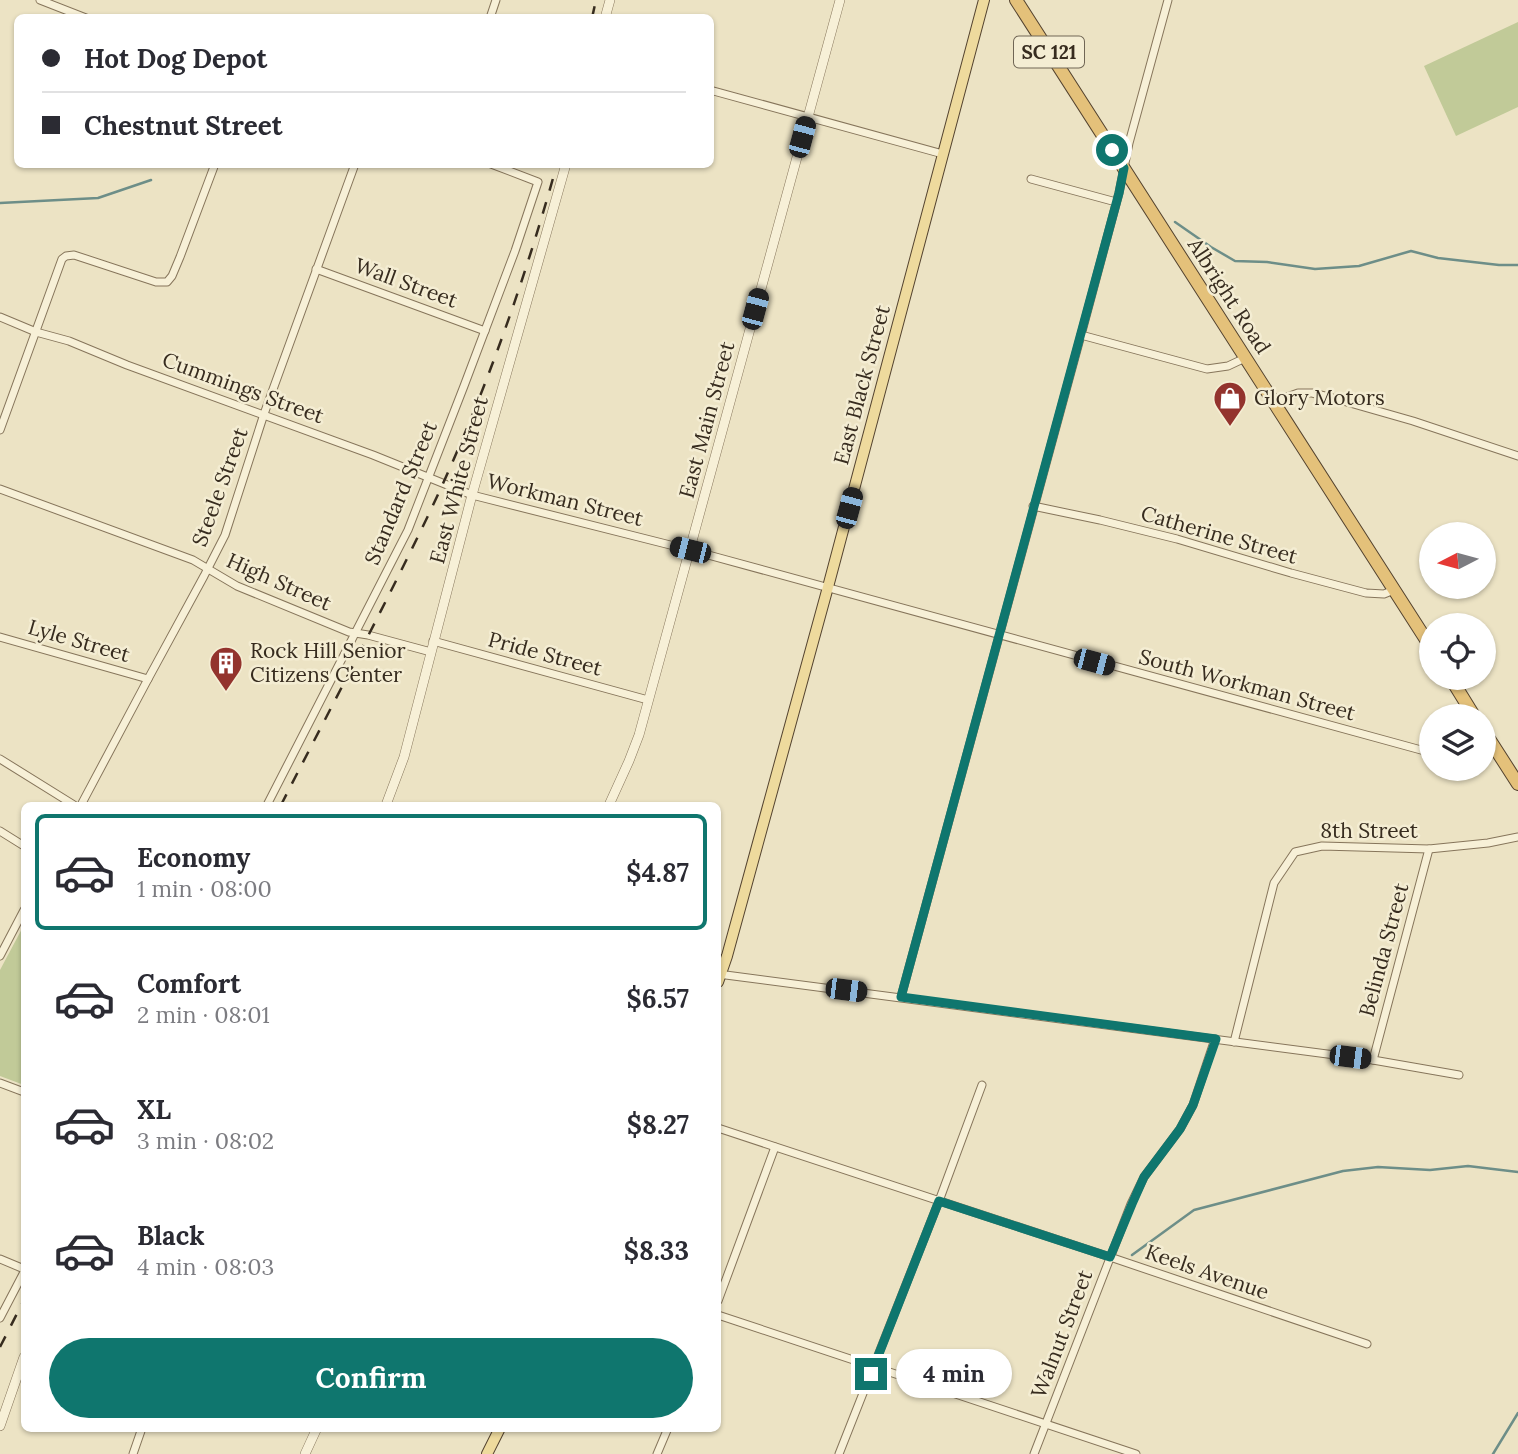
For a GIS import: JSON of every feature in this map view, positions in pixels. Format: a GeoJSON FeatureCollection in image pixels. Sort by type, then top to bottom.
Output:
{"type":"FeatureCollection","features":[{"type":"Feature","properties":{"kind":"highway","name":"Albright Road"},"geometry":{"type":"LineString","coordinates":[[1016,0],[1419,629]]}},
{"type":"Feature","properties":{"kind":"highway"},"geometry":{"type":"LineString","coordinates":[[1496,750],[1518,784]]}},
{"type":"Feature","properties":{"kind":"main road","name":"East Black Street"},"geometry":{"type":"LineString","coordinates":[[721,971],[828,587],[984,0]]}},
{"type":"Feature","properties":{"kind":"main road"},"geometry":{"type":"LineString","coordinates":[[487,1454],[498,1432]]}},
{"type":"Feature","properties":{"kind":"street"},"geometry":{"type":"LineString","coordinates":[[40,0],[76,14]]}},
{"type":"Feature","properties":{"kind":"street","name":"East Main Street"},"geometry":{"type":"LineString","coordinates":[[610,802],[639,734],[840,0]]}},
{"type":"Feature","properties":{"kind":"street"},"geometry":{"type":"LineString","coordinates":[[901,997],[1081,335],[1168,0]]}},
{"type":"Feature","properties":{"kind":"street"},"geometry":{"type":"LineString","coordinates":[[714,91],[943,154]]}},
{"type":"Feature","properties":{"kind":"street"},"geometry":{"type":"LineString","coordinates":[[0,430],[59,265],[66,256],[74,255],[156,282],[170,280],[213,168]]}},
{"type":"Feature","properties":{"kind":"street","name":"Steele Street"},"geometry":{"type":"LineString","coordinates":[[83,802],[225,535],[264,414],[354,168]]}},
{"type":"Feature","properties":{"kind":"street","name":"Standard Street"},"geometry":{"type":"LineString","coordinates":[[269,802],[408,530],[515,251],[538,182],[501,168]]}},
{"type":"Feature","properties":{"kind":"street","name":"East White Street"},"geometry":{"type":"LineString","coordinates":[[387,802],[404,757],[472,495],[565,168]]}},
{"type":"Feature","properties":{"kind":"street"},"geometry":{"type":"LineString","coordinates":[[1031,179],[1116,202]]}},
{"type":"Feature","properties":{"kind":"street","name":"Wall Street"},"geometry":{"type":"LineString","coordinates":[[316,269],[485,331]]}},
{"type":"Feature","properties":{"kind":"street","name":"Cummings Street"},"geometry":{"type":"LineString","coordinates":[[0,317],[264,414],[472,495]]}},
{"type":"Feature","properties":{"kind":"street"},"geometry":{"type":"LineString","coordinates":[[1081,335],[1208,369],[1228,366],[1245,358]]}},
{"type":"Feature","properties":{"kind":"street"},"geometry":{"type":"LineString","coordinates":[[1273,402],[1298,393],[1312,393],[1413,421],[1518,456]]}},
{"type":"Feature","properties":{"kind":"street","name":"High Street"},"geometry":{"type":"LineString","coordinates":[[0,489],[192,560],[237,586],[349,632],[430,652]]}},
{"type":"Feature","properties":{"kind":"street","name":"Workman Street"},"geometry":{"type":"LineString","coordinates":[[472,495],[690,550]]}},
{"type":"Feature","properties":{"kind":"street","name":"Catherine Street"},"geometry":{"type":"LineString","coordinates":[[1034,506],[1177,540],[1366,593],[1384,594],[1394,590]]}},
{"type":"Feature","properties":{"kind":"street","name":"South Workman Street"},"geometry":{"type":"LineString","coordinates":[[690,550],[1419,749]]}},
{"type":"Feature","properties":{"kind":"street","name":"Lyle Street"},"geometry":{"type":"LineString","coordinates":[[0,637],[148,679]]}},
{"type":"Feature","properties":{"kind":"street","name":"Pride Street"},"geometry":{"type":"LineString","coordinates":[[433,641],[648,701]]}},
{"type":"Feature","properties":{"kind":"street"},"geometry":{"type":"LineString","coordinates":[[0,759],[69,802]]}},
{"type":"Feature","properties":{"kind":"street"},"geometry":{"type":"LineString","coordinates":[[0,831],[21,844]]}},
{"type":"Feature","properties":{"kind":"street","name":"8th Street"},"geometry":{"type":"LineString","coordinates":[[1234,1042],[1273,883],[1295,852],[1322,846],[1429,849],[1488,843],[1518,836]]}},
{"type":"Feature","properties":{"kind":"street","name":"Belinda Street"},"geometry":{"type":"LineString","coordinates":[[1373,1060],[1429,849]]}},
{"type":"Feature","properties":{"kind":"street"},"geometry":{"type":"LineString","coordinates":[[0,956],[21,916]]}},
{"type":"Feature","properties":{"kind":"street"},"geometry":{"type":"LineString","coordinates":[[721,976],[1216,1039],[1373,1060],[1460,1075]]}},
{"type":"Feature","properties":{"kind":"street","name":"Walnut Street"},"geometry":{"type":"LineString","coordinates":[[1034,1454],[1132,1204],[1144,1177],[1180,1129],[1193,1105],[1216,1039]]}},
{"type":"Feature","properties":{"kind":"street"},"geometry":{"type":"LineString","coordinates":[[0,1083],[21,1091]]}},
{"type":"Feature","properties":{"kind":"street"},"geometry":{"type":"LineString","coordinates":[[839,1454],[982,1085]]}},
{"type":"Feature","properties":{"kind":"street","name":"Keels Avenue"},"geometry":{"type":"LineString","coordinates":[[721,1129],[1367,1344]]}},
{"type":"Feature","properties":{"kind":"street"},"geometry":{"type":"LineString","coordinates":[[721,1293],[775,1147]]}},
{"type":"Feature","properties":{"kind":"street"},"geometry":{"type":"LineString","coordinates":[[0,1259],[21,1269]]}},
{"type":"Feature","properties":{"kind":"street"},"geometry":{"type":"LineString","coordinates":[[0,1318],[21,1276]]}},
{"type":"Feature","properties":{"kind":"street"},"geometry":{"type":"LineString","coordinates":[[721,1316],[1136,1454]]}},
{"type":"Feature","properties":{"kind":"street"},"geometry":{"type":"LineString","coordinates":[[0,1426],[21,1366]]}},
{"type":"Feature","properties":{"kind":"street"},"geometry":{"type":"LineString","coordinates":[[133,1454],[141,1432]]}},
{"type":"Feature","properties":{"kind":"street"},"geometry":{"type":"LineString","coordinates":[[305,1454],[315,1432]]}},
{"type":"Feature","properties":{"kind":"street"},"geometry":{"type":"LineString","coordinates":[[657,1454],[666,1432]]}},
{"type":"Feature","properties":{"kind":"green space"},"geometry":{"type":"Polygon","coordinates":[[[1518,22],[1518,107],[1456,136],[1424,66],[1518,22]]]}},
{"type":"Feature","properties":{"kind":"green space"},"geometry":{"type":"Polygon","coordinates":[[[21,931],[21,1084],[0,1076],[0,970],[21,931]]]}},
{"type":"Feature","properties":{"kind":"waterway"},"geometry":{"type":"LineString","coordinates":[[0,203],[98,198],[151,180]]}},
{"type":"Feature","properties":{"kind":"waterway"},"geometry":{"type":"LineString","coordinates":[[1175,222],[1235,261],[1267,262],[1315,269],[1359,266],[1411,251],[1438,258],[1518,265]]}},
{"type":"Feature","properties":{"kind":"waterway"},"geometry":{"type":"LineString","coordinates":[[1132,1255],[1194,1210],[1343,1171],[1378,1167],[1430,1170],[1468,1166],[1518,1172]]}},
{"type":"Feature","properties":{"kind":"waterway"},"geometry":{"type":"LineString","coordinates":[[1493,1454],[1518,1413]]}},
{"type":"Feature","properties":{"kind":"railway"},"geometry":{"type":"LineString","coordinates":[[593,14],[596,0]]}},
{"type":"Feature","properties":{"kind":"railway"},"geometry":{"type":"LineString","coordinates":[[283,802],[408,558],[464,435],[515,301],[556,168]]}},
{"type":"Feature","properties":{"kind":"railway"},"geometry":{"type":"LineString","coordinates":[[0,1347],[21,1306]]}},
{"type":"Feature","properties":{"kind":"place","name":"Glory Motors"},"geometry":{"type":"Point","coordinates":[1230,428]}},
{"type":"Feature","properties":{"kind":"place","name":"Rock Hill Senior Citizens Center"},"geometry":{"type":"Point","coordinates":[226,693]}},
{"type":"Feature","properties":{"kind":"route"},"geometry":{"type":"LineString","coordinates":[[871,1374],[939,1201],[1110,1257],[1144,1177],[1180,1129],[1193,1105],[1216,1039],[901,997],[1119,193],[1124,168],[1112,150]]}}]}
